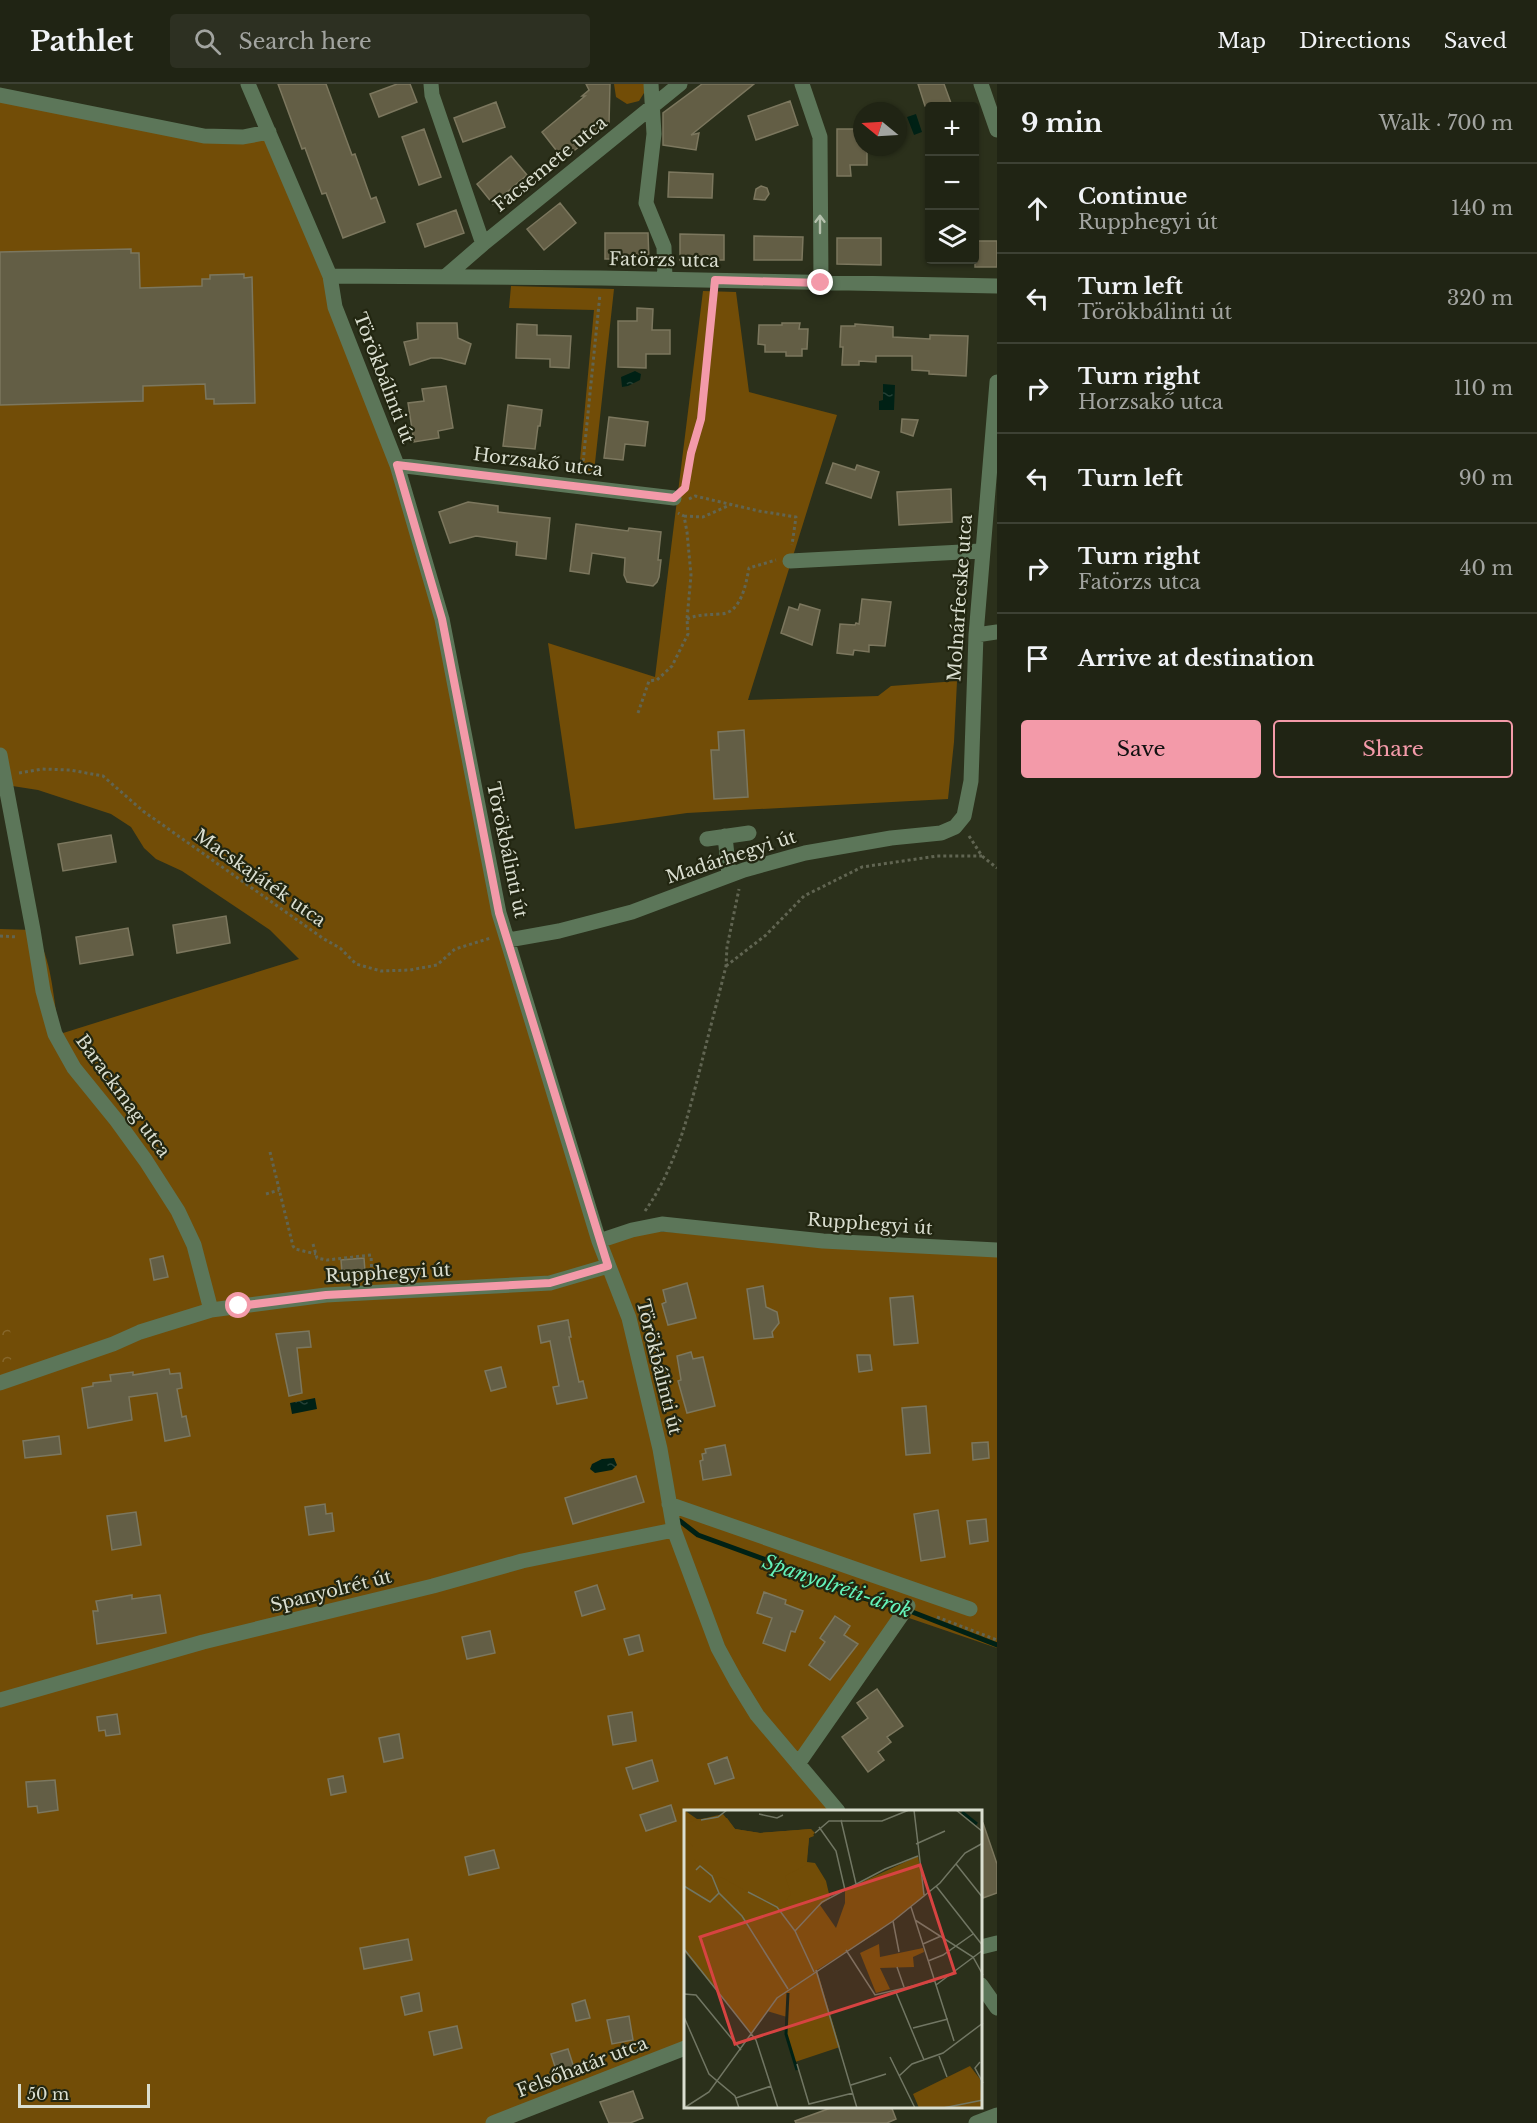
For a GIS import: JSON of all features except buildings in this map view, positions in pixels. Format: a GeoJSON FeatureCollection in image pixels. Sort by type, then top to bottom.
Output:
{"type":"FeatureCollection","features":[{"type":"Feature","properties":{"kind":"street","name":"Törökbálinti út"},"geometry":{"type":"LineString","coordinates":[[248,84],[330,276],[335,307],[397,465],[442,619],[499,913],[599,1241],[629,1318],[660,1449],[674,1530],[718,1648],[736,1681],[757,1715],[837,1810]]}},
{"type":"Feature","properties":{"kind":"street"},"geometry":{"type":"LineString","coordinates":[[431,84],[432,95],[483,244]]}},
{"type":"Feature","properties":{"kind":"street"},"geometry":{"type":"LineString","coordinates":[[651,84],[654,134],[646,203],[664,248],[665,279]]}},
{"type":"Feature","properties":{"kind":"street","name":"Facsemete utca"},"geometry":{"type":"LineString","coordinates":[[447,276],[483,244],[680,84]]}},
{"type":"Feature","properties":{"kind":"street"},"geometry":{"type":"LineString","coordinates":[[802,84],[820,137],[821,283]]}},
{"type":"Feature","properties":{"kind":"street"},"geometry":{"type":"LineString","coordinates":[[981,84],[997,129]]}},
{"type":"Feature","properties":{"kind":"street"},"geometry":{"type":"LineString","coordinates":[[0,96],[204,136],[243,137],[269,132]]}},
{"type":"Feature","properties":{"kind":"street","name":"Fatörzs utca"},"geometry":{"type":"LineString","coordinates":[[330,276],[601,278],[997,286]]}},
{"type":"Feature","properties":{"kind":"street","name":"Molnárfecske utca"},"geometry":{"type":"LineString","coordinates":[[964,816],[971,781],[981,551],[997,382]]}},
{"type":"Feature","properties":{"kind":"street","name":"Horzsakő utca"},"geometry":{"type":"LineString","coordinates":[[397,465],[581,487],[675,501]]}},
{"type":"Feature","properties":{"kind":"street"},"geometry":{"type":"LineString","coordinates":[[790,561],[981,551]]}},
{"type":"Feature","properties":{"kind":"street"},"geometry":{"type":"LineString","coordinates":[[976,635],[997,633]]}},
{"type":"Feature","properties":{"kind":"street","name":"Barackmag utca"},"geometry":{"type":"LineString","coordinates":[[0,755],[3,784],[46,1006],[55,1034],[74,1068],[117,1121],[178,1211],[195,1245],[211,1310]]}},
{"type":"Feature","properties":{"kind":"street","name":"Madárhegyi út"},"geometry":{"type":"LineString","coordinates":[[508,940],[559,931],[632,912],[729,875],[805,853],[891,838],[941,833],[955,827],[964,816]]}},
{"type":"Feature","properties":{"kind":"street"},"geometry":{"type":"LineString","coordinates":[[707,838],[749,833]]}},
{"type":"Feature","properties":{"kind":"street"},"geometry":{"type":"LineString","coordinates":[[725,836],[729,875]]}},
{"type":"Feature","properties":{"kind":"street","name":"Rupphegyi út"},"geometry":{"type":"LineString","coordinates":[[599,1241],[632,1230],[662,1224],[834,1242],[997,1250]]}},
{"type":"Feature","properties":{"kind":"street","name":"Rupphegyi út"},"geometry":{"type":"LineString","coordinates":[[0,1383],[113,1344],[161,1324],[211,1310],[373,1291],[510,1287],[550,1283],[608,1266]]}},
{"type":"Feature","properties":{"kind":"street"},"geometry":{"type":"LineString","coordinates":[[669,1504],[970,1609]]}},
{"type":"Feature","properties":{"kind":"street","name":"Spanyolrét út"},"geometry":{"type":"LineString","coordinates":[[0,1700],[203,1642],[411,1592],[522,1561],[674,1530]]}},
{"type":"Feature","properties":{"kind":"street"},"geometry":{"type":"LineString","coordinates":[[798,1764],[905,1610]]}},
{"type":"Feature","properties":{"kind":"street"},"geometry":{"type":"LineString","coordinates":[[982,1947],[997,1943]]}},
{"type":"Feature","properties":{"kind":"street"},"geometry":{"type":"LineString","coordinates":[[982,1986],[997,2008]]}},
{"type":"Feature","properties":{"kind":"street","name":"Felsőhatár utca"},"geometry":{"type":"LineString","coordinates":[[493,2123],[684,2048]]}},
{"type":"Feature","properties":{"kind":"street"},"geometry":{"type":"LineString","coordinates":[[976,2123],[997,2115]]}},
{"type":"Feature","properties":{"kind":"path"},"geometry":{"type":"LineString","coordinates":[[581,487],[601,278]]}},
{"type":"Feature","properties":{"kind":"path"},"geometry":{"type":"LineString","coordinates":[[715,280],[701,419],[691,453],[685,488],[675,501],[675,512],[684,516],[704,517],[732,504]]}},
{"type":"Feature","properties":{"kind":"path"},"geometry":{"type":"LineString","coordinates":[[675,501],[695,496],[796,517],[790,561],[777,560],[749,568],[744,591],[728,613],[706,614],[687,619]]}},
{"type":"Feature","properties":{"kind":"path"},"geometry":{"type":"LineString","coordinates":[[638,713],[649,681],[657,680],[672,666],[688,634],[691,575],[684,516]]}},
{"type":"Feature","properties":{"kind":"path","name":"Macskajáték utca"},"geometry":{"type":"LineString","coordinates":[[3,784],[16,774],[42,769],[70,770],[103,776],[143,811],[340,948],[356,964],[381,971],[410,970],[437,965],[455,949],[493,937],[508,940]]}},
{"type":"Feature","properties":{"kind":"path"},"geometry":{"type":"LineString","coordinates":[[964,816],[969,835],[982,856],[997,868]]}},
{"type":"Feature","properties":{"kind":"path"},"geometry":{"type":"LineString","coordinates":[[726,966],[766,935],[804,896],[862,867],[937,856],[982,856]]}},
{"type":"Feature","properties":{"kind":"path"},"geometry":{"type":"LineString","coordinates":[[632,1230],[654,1198],[675,1157],[726,966],[732,919],[744,870]]}},
{"type":"Feature","properties":{"kind":"path"},"geometry":{"type":"LineString","coordinates":[[270,1152],[293,1246],[295,1249],[316,1254]]}},
{"type":"Feature","properties":{"kind":"path"},"geometry":{"type":"LineString","coordinates":[[266,1194],[279,1190]]}},
{"type":"Feature","properties":{"kind":"path"},"geometry":{"type":"LineString","coordinates":[[313,1244],[317,1258],[327,1260],[371,1256],[373,1291]]}},
{"type":"Feature","properties":{"kind":"green space"},"geometry":{"type":"Polygon","coordinates":[[[614,84],[644,84],[644,93],[639,101],[627,104],[616,97],[614,84]]]}},
{"type":"Feature","properties":{"kind":"green space"},"geometry":{"type":"Polygon","coordinates":[[[0,95],[188,133],[269,132],[330,276],[442,619],[499,913],[599,1241],[632,1230],[997,1250],[997,1648],[906,1617],[805,1761],[843,1810],[684,1810],[684,2048],[493,2123],[0,2123],[0,929],[33,930],[40,941],[48,966],[60,1034],[299,959],[270,930],[182,871],[156,859],[144,848],[131,827],[111,814],[38,790],[6,785],[0,755],[0,95]]]}},
{"type":"Feature","properties":{"kind":"green space"},"geometry":{"type":"Polygon","coordinates":[[[511,286],[614,289],[594,472],[579,471],[594,310],[509,308],[511,286]]]}},
{"type":"Feature","properties":{"kind":"green space"},"geometry":{"type":"Polygon","coordinates":[[[703,291],[736,292],[749,392],[837,415],[748,700],[878,696],[891,686],[957,681],[948,799],[687,813],[575,829],[548,643],[655,677],[703,291]]]}},
{"type":"Feature","properties":{"kind":"green space"},"geometry":{"type":"Polygon","coordinates":[[[0,1316],[7,1316],[14,1349],[5,1381],[0,1383],[0,1316]]]}},
{"type":"Feature","properties":{"kind":"water"},"geometry":{"type":"Polygon","coordinates":[[[916,114],[922,132],[914,135],[907,117],[916,114]]]}},
{"type":"Feature","properties":{"kind":"water"},"geometry":{"type":"Polygon","coordinates":[[[635,371],[641,374],[640,380],[622,387],[621,377],[635,371]]]}},
{"type":"Feature","properties":{"kind":"water"},"geometry":{"type":"Polygon","coordinates":[[[883,384],[895,385],[894,410],[879,410],[879,401],[883,400],[883,384]]]}},
{"type":"Feature","properties":{"kind":"water"},"geometry":{"type":"Polygon","coordinates":[[[315,1398],[317,1409],[292,1414],[290,1403],[315,1398]]]}},
{"type":"Feature","properties":{"kind":"water"},"geometry":{"type":"Polygon","coordinates":[[[614,1458],[617,1465],[612,1470],[595,1473],[590,1469],[592,1464],[602,1459],[614,1458]]]}},
{"type":"Feature","properties":{"kind":"waterway","name":"Spanyolréti-árok"},"geometry":{"type":"LineString","coordinates":[[680,1521],[698,1535],[818,1579],[848,1594],[902,1608],[997,1645]]}},
{"type":"Feature","properties":{"kind":"route"},"geometry":{"type":"LineString","coordinates":[[239,1306],[373,1291],[510,1287],[550,1283],[608,1266],[499,913],[442,619],[397,465],[674,498],[685,488],[691,453],[701,419],[715,280],[821,283]]}}]}
